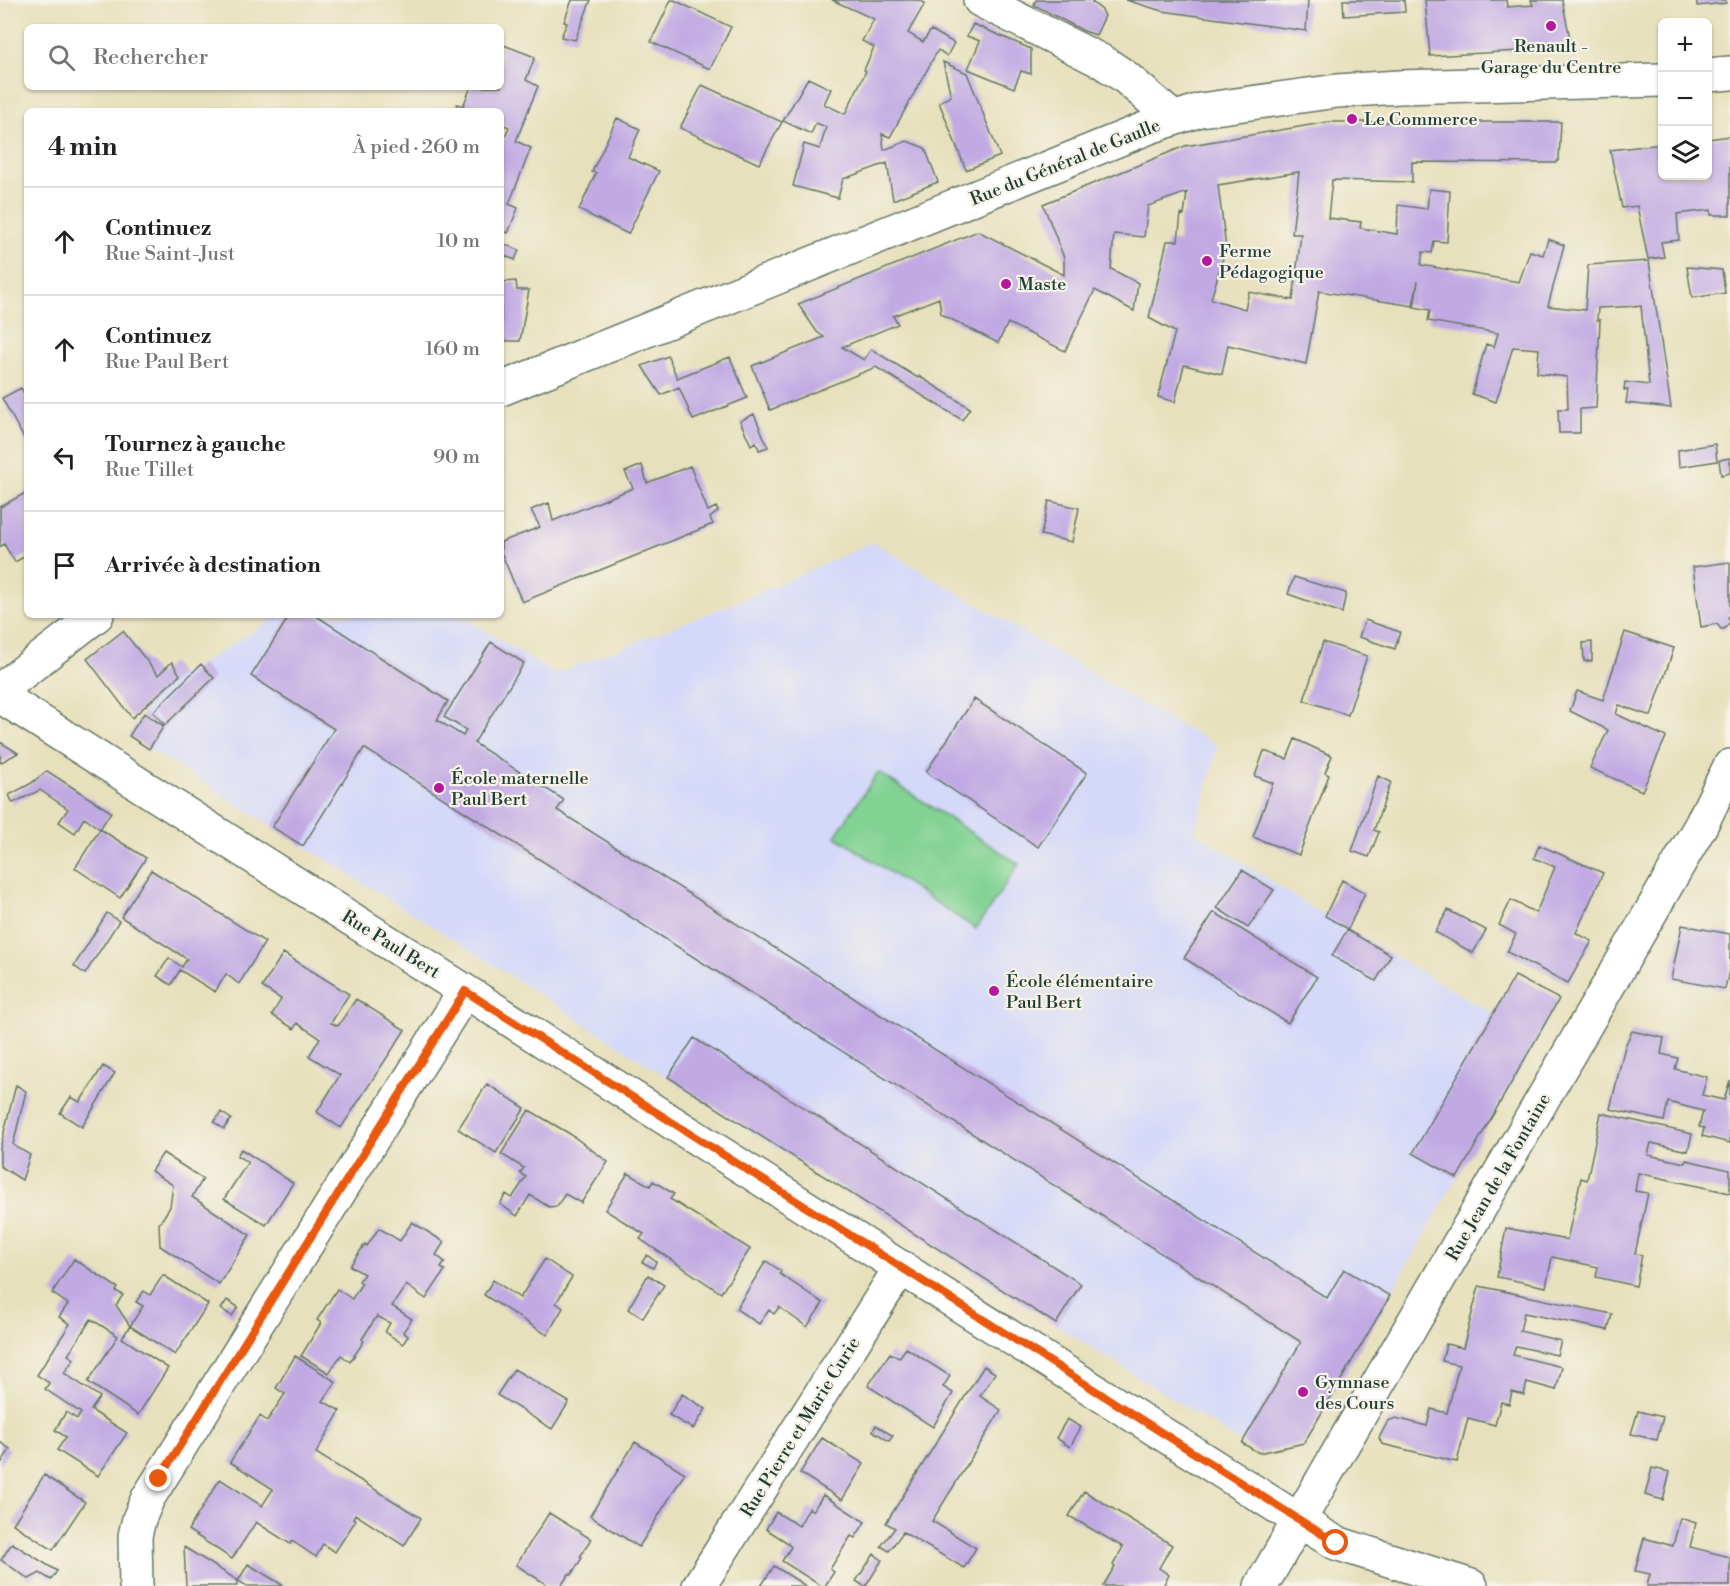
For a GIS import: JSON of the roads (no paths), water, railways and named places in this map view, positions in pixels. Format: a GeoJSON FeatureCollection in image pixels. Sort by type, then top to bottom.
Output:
{"type":"FeatureCollection","features":[{"type":"Feature","properties":{"kind":"street"},"geometry":{"type":"LineString","coordinates":[[980,0],[1103,62],[1124,76],[1173,118]]}},
{"type":"Feature","properties":{"kind":"street"},"geometry":{"type":"LineString","coordinates":[[1712,75],[1730,73]]}},
{"type":"Feature","properties":{"kind":"street","name":"Rue du Général de Gaulle"},"geometry":{"type":"LineString","coordinates":[[504,388],[1173,118],[1200,110],[1337,91],[1400,87],[1658,80]]}},
{"type":"Feature","properties":{"kind":"street"},"geometry":{"type":"LineString","coordinates":[[0,690],[93,618]]}},
{"type":"Feature","properties":{"kind":"street","name":"Rue Paul Bert"},"geometry":{"type":"LineString","coordinates":[[0,696],[1336,1543],[1471,1586]]}},
{"type":"Feature","properties":{"kind":"street","name":"Rue Jean de la Fontaine"},"geometry":{"type":"LineString","coordinates":[[1261,1586],[1701,825],[1730,766]]}},
{"type":"Feature","properties":{"kind":"street"},"geometry":{"type":"LineString","coordinates":[[136,1586],[135,1536],[148,1498],[465,991]]}},
{"type":"Feature","properties":{"kind":"street","name":"Rue Pierre et Marie Curie"},"geometry":{"type":"LineString","coordinates":[[699,1586],[900,1267]]}},
{"type":"Feature","properties":{"kind":"place","name":"Renault - Garage du Centre"},"geometry":{"type":"Point","coordinates":[1551,26]}},
{"type":"Feature","properties":{"kind":"place","name":"Le Commerce"},"geometry":{"type":"Point","coordinates":[1352,119]}},
{"type":"Feature","properties":{"kind":"place","name":"Ferme Pédagogique"},"geometry":{"type":"Point","coordinates":[1207,261]}},
{"type":"Feature","properties":{"kind":"place","name":"Maste"},"geometry":{"type":"Point","coordinates":[1006,284]}},
{"type":"Feature","properties":{"kind":"place","name":"École maternelle Paul Bert"},"geometry":{"type":"Point","coordinates":[439,788]}},
{"type":"Feature","properties":{"kind":"place","name":"École élémentaire Paul Bert"},"geometry":{"type":"Point","coordinates":[994,991]}},
{"type":"Feature","properties":{"kind":"place","name":"Gymnase des Cours"},"geometry":{"type":"Point","coordinates":[1303,1392]}}]}
